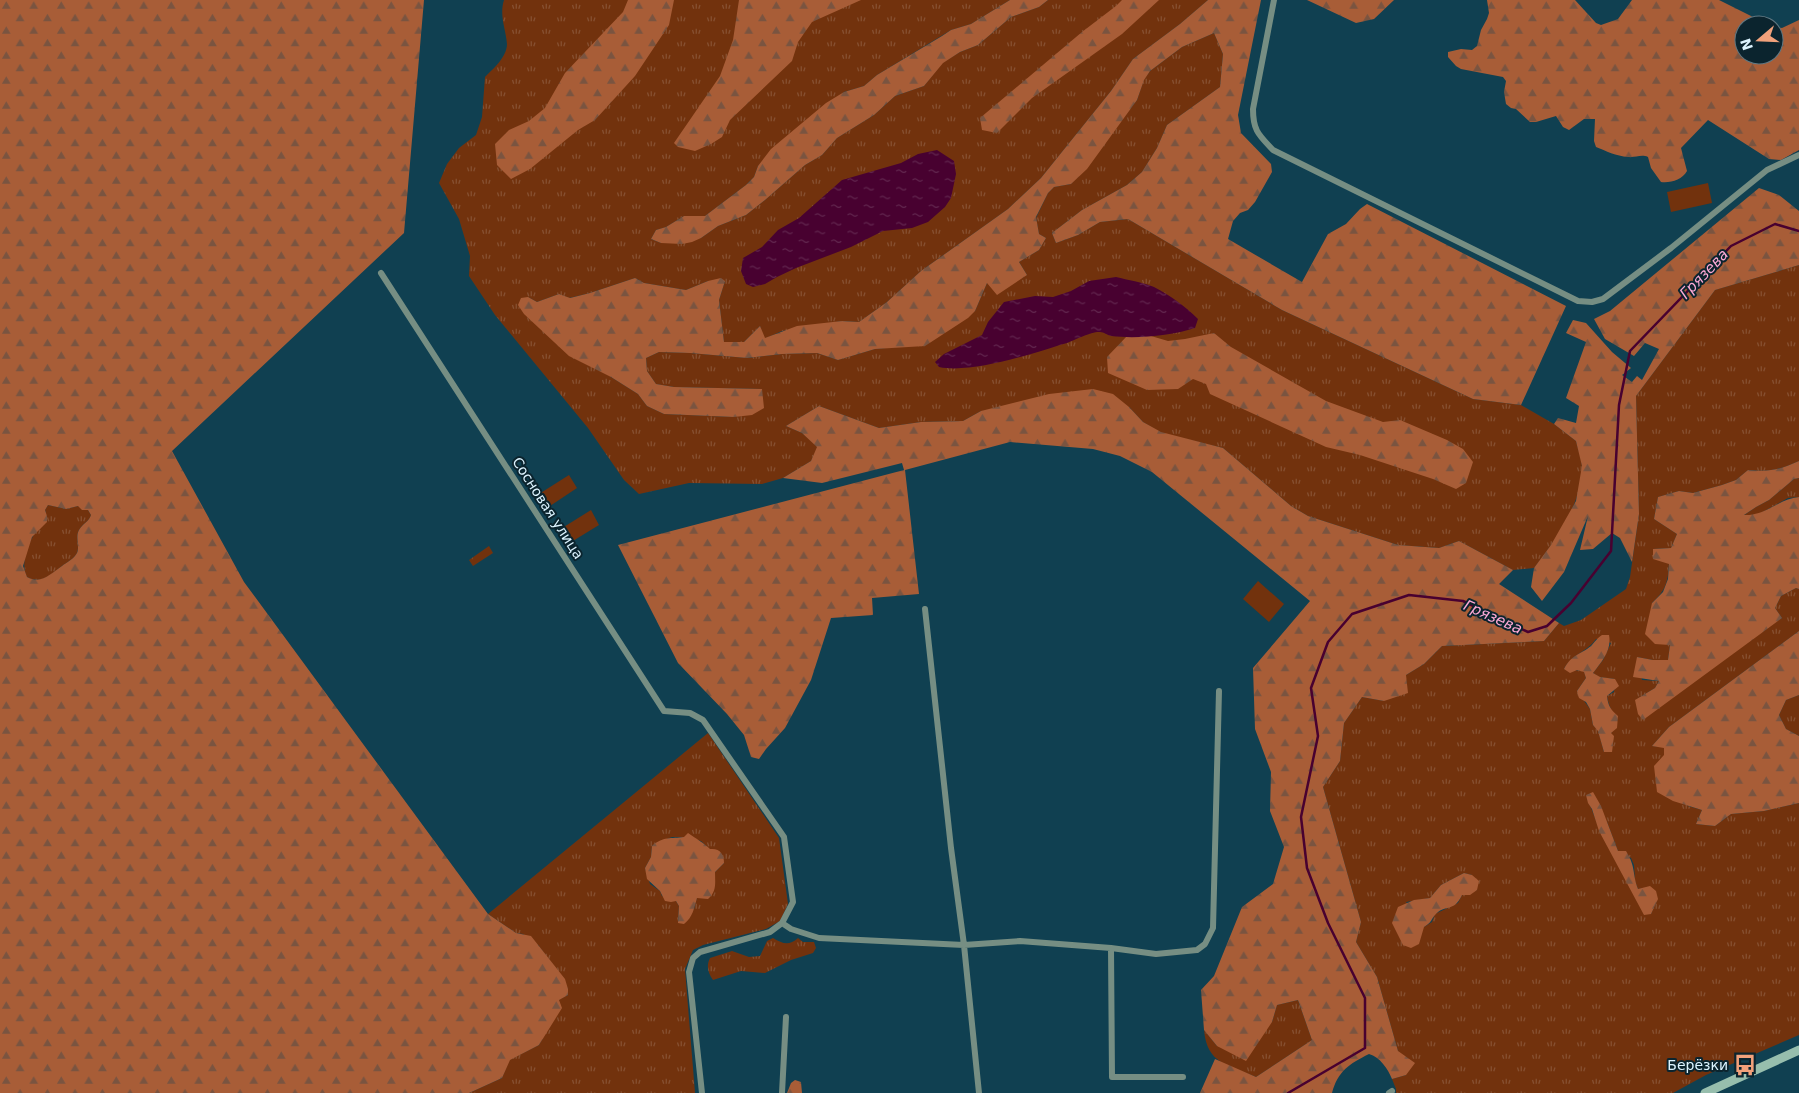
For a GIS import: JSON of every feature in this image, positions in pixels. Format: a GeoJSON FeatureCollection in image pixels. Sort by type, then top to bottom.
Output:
{"type":"FeatureCollection","features":[{"type":"Feature","properties":{"kind":"street"},"geometry":{"type":"LineString","coordinates":[[1274,0],[1253,109],[1253,119],[1258,135],[1273,150],[1578,301],[1592,302],[1602,299],[1671,248],[1767,170],[1799,155]]}},
{"type":"Feature","properties":{"kind":"street","name":"Сосновая улица"},"geometry":{"type":"LineString","coordinates":[[381,273],[664,711],[690,713],[703,720],[784,837],[793,902],[782,923]]}},
{"type":"Feature","properties":{"kind":"street"},"geometry":{"type":"LineString","coordinates":[[925,609],[979,1093]]}},
{"type":"Feature","properties":{"kind":"street"},"geometry":{"type":"LineString","coordinates":[[702,1093],[689,972],[693,958],[700,952],[770,932],[782,923],[791,929],[819,938],[964,946],[1020,941],[1111,948],[1156,954],[1198,950],[1205,944],[1213,928],[1219,691]]}},
{"type":"Feature","properties":{"kind":"street"},"geometry":{"type":"LineString","coordinates":[[1111,948],[1112,1077],[1183,1077]]}},
{"type":"Feature","properties":{"kind":"street"},"geometry":{"type":"LineString","coordinates":[[782,1093],[786,1017]]}},
{"type":"Feature","properties":{"kind":"street"},"geometry":{"type":"LineString","coordinates":[[1705,1093],[1799,1050]]}},
{"type":"Feature","properties":{"kind":"green space"},"geometry":{"type":"Polygon","coordinates":[[[0,0],[424,0],[404,233],[172,451],[244,582],[488,914],[516,933],[531,936],[565,979],[568,995],[559,1000],[562,1008],[539,1045],[510,1060],[502,1078],[469,1093],[0,1093],[0,0]],[[48,505],[45,510],[47,522],[32,537],[23,566],[27,577],[37,580],[42,579],[72,559],[77,553],[78,533],[91,515],[88,510],[82,510],[78,506],[66,509],[48,505]]]}},
{"type":"Feature","properties":{"kind":"green space"},"geometry":{"type":"Polygon","coordinates":[[[504,0],[1010,0],[971,24],[951,30],[877,75],[864,86],[844,92],[758,166],[754,177],[746,185],[705,216],[684,216],[666,227],[656,230],[651,239],[661,243],[701,238],[718,226],[746,215],[805,165],[822,155],[837,138],[874,115],[895,96],[924,86],[942,63],[960,52],[978,45],[1011,17],[1039,7],[1048,0],[1208,0],[1180,24],[1133,59],[1111,91],[1041,178],[1008,209],[921,271],[887,302],[859,322],[842,321],[782,331],[764,339],[760,326],[744,342],[724,342],[719,300],[725,281],[708,281],[686,290],[644,283],[635,278],[569,298],[559,294],[537,302],[528,297],[611,377],[638,394],[647,406],[664,414],[734,417],[762,389],[674,387],[656,384],[647,371],[646,358],[659,352],[747,358],[817,353],[838,360],[875,349],[897,347],[975,311],[987,283],[1027,275],[1019,262],[1039,250],[1046,238],[1039,234],[1036,218],[1048,193],[1054,187],[1071,184],[1137,100],[1144,79],[1150,71],[1182,47],[1214,33],[1223,54],[1220,87],[1167,125],[1157,148],[1142,172],[1127,185],[1082,210],[1052,233],[1056,243],[1078,235],[1100,222],[1128,219],[1282,310],[1473,399],[1521,405],[1554,424],[1576,441],[1581,457],[1581,481],[1566,521],[1534,568],[1513,570],[1459,541],[1439,548],[1398,545],[1308,516],[1291,506],[1223,448],[1161,433],[1143,422],[1129,407],[981,411],[963,421],[921,422],[879,428],[819,406],[786,426],[802,433],[818,447],[811,461],[783,478],[762,484],[689,483],[639,494],[624,480],[588,428],[495,315],[469,276],[470,256],[459,219],[439,183],[447,164],[459,148],[476,135],[482,117],[485,77],[505,54],[507,44],[502,12],[504,0]]]}},
{"type":"Feature","properties":{"kind":"green space"},"geometry":{"type":"Polygon","coordinates":[[[628,0],[674,0],[669,25],[635,76],[595,120],[578,130],[530,169],[511,179],[497,165],[495,144],[509,130],[529,121],[545,108],[565,73],[623,12],[628,0]]]}},
{"type":"Feature","properties":{"kind":"green space"},"geometry":{"type":"Polygon","coordinates":[[[739,0],[861,0],[812,22],[798,42],[792,61],[730,120],[722,137],[695,151],[678,147],[674,143],[720,76],[733,40],[739,0]]]}},
{"type":"Feature","properties":{"kind":"green space"},"geometry":{"type":"Polygon","coordinates":[[[1010,0],[1048,0],[1039,7],[1011,17],[978,45],[960,52],[943,63],[924,86],[895,96],[874,115],[837,138],[822,155],[805,165],[746,215],[718,226],[692,242],[682,244],[661,243],[651,239],[656,230],[666,227],[684,216],[705,216],[746,185],[754,177],[758,166],[771,149],[826,103],[844,92],[864,86],[877,75],[951,30],[971,24],[1010,0]]]}},
{"type":"Feature","properties":{"kind":"green space"},"geometry":{"type":"Polygon","coordinates":[[[1122,0],[1159,0],[1122,34],[1032,98],[997,133],[982,130],[980,118],[1122,0]]]}},
{"type":"Feature","properties":{"kind":"green space"},"geometry":{"type":"Polygon","coordinates":[[[1208,0],[1261,0],[1238,115],[1241,133],[1271,164],[1272,172],[1255,202],[1233,221],[1228,239],[1302,282],[1328,234],[1346,224],[1367,204],[1566,306],[1521,405],[1473,399],[1282,310],[1128,219],[1100,222],[1078,235],[1056,243],[1052,233],[1082,210],[1127,185],[1142,172],[1157,148],[1167,125],[1220,87],[1223,54],[1214,33],[1182,47],[1150,71],[1144,80],[1137,100],[1087,169],[1071,184],[1054,187],[1048,193],[1036,217],[1039,234],[1046,238],[1039,250],[1019,262],[1027,275],[997,295],[987,283],[975,311],[968,318],[925,346],[875,349],[838,360],[817,353],[747,358],[659,352],[646,358],[647,371],[656,384],[674,387],[762,389],[764,408],[752,415],[734,417],[664,414],[647,406],[638,394],[611,377],[569,356],[524,314],[518,305],[521,298],[528,297],[537,302],[559,294],[570,298],[635,278],[644,283],[686,290],[721,278],[725,281],[719,300],[724,342],[744,342],[760,326],[765,338],[797,326],[842,321],[859,322],[887,302],[921,271],[1008,209],[1041,178],[1111,91],[1133,59],[1180,24],[1208,0]]]}},
{"type":"Feature","properties":{"kind":"green space"},"geometry":{"type":"Polygon","coordinates":[[[1307,0],[1394,0],[1374,19],[1356,23],[1307,0]]]}},
{"type":"Feature","properties":{"kind":"green space"},"geometry":{"type":"Polygon","coordinates":[[[1487,0],[1575,0],[1596,23],[1601,25],[1618,19],[1632,0],[1719,0],[1749,15],[1734,15],[1734,65],[1784,65],[1784,27],[1799,20],[1799,150],[1781,160],[1769,159],[1708,120],[1681,148],[1687,171],[1685,174],[1676,180],[1661,182],[1651,168],[1648,157],[1624,156],[1596,147],[1594,141],[1595,119],[1584,119],[1569,130],[1563,127],[1556,116],[1530,122],[1516,109],[1506,104],[1504,92],[1506,81],[1503,77],[1461,69],[1456,66],[1448,57],[1448,52],[1461,49],[1472,50],[1477,46],[1481,30],[1489,13],[1487,0]]]}},
{"type":"Feature","properties":{"kind":"green space"},"geometry":{"type":"Polygon","coordinates":[[[1708,183],[1712,203],[1671,212],[1667,192],[1708,183]]]}},
{"type":"Feature","properties":{"kind":"green space"},"geometry":{"type":"Polygon","coordinates":[[[1759,188],[1779,195],[1799,211],[1799,265],[1715,290],[1636,396],[1639,514],[1632,562],[1620,538],[1612,533],[1593,549],[1580,550],[1588,516],[1564,572],[1542,601],[1531,587],[1534,568],[1551,545],[1576,501],[1582,466],[1576,441],[1554,424],[1558,418],[1576,423],[1579,406],[1566,398],[1586,342],[1566,333],[1573,320],[1586,323],[1612,352],[1631,368],[1622,375],[1632,382],[1637,376],[1642,380],[1659,349],[1645,343],[1634,356],[1605,339],[1594,319],[1610,311],[1759,188]]]}},
{"type":"Feature","properties":{"kind":"green space"},"geometry":{"type":"Polygon","coordinates":[[[1799,265],[1799,461],[1774,470],[1748,470],[1736,480],[1693,493],[1679,491],[1658,497],[1654,519],[1677,534],[1671,548],[1653,549],[1669,563],[1665,585],[1652,603],[1670,645],[1668,660],[1637,657],[1642,680],[1659,681],[1655,688],[1635,700],[1782,618],[1775,608],[1781,596],[1796,588],[1799,589],[1799,631],[1669,727],[1652,746],[1664,747],[1664,755],[1688,806],[1702,810],[1696,824],[1715,826],[1731,814],[1764,811],[1799,803],[1799,1035],[1706,1075],[1673,1093],[1396,1093],[1392,1079],[1406,1075],[1377,977],[1356,942],[1361,922],[1323,787],[1340,761],[1344,723],[1362,697],[1384,701],[1406,675],[1424,664],[1442,646],[1544,641],[1559,623],[1564,626],[1581,620],[1626,589],[1630,577],[1639,514],[1636,396],[1715,290],[1799,265]],[[1596,639],[1571,660],[1564,669],[1584,671],[1586,678],[1577,691],[1590,709],[1593,725],[1598,730],[1604,752],[1613,723],[1607,696],[1614,692],[1615,679],[1599,677],[1593,673],[1603,660],[1611,643],[1596,639]],[[1587,795],[1588,802],[1612,852],[1651,914],[1654,906],[1650,887],[1638,889],[1631,858],[1618,851],[1607,822],[1587,795]],[[1464,873],[1441,885],[1430,898],[1406,902],[1424,927],[1432,922],[1435,914],[1458,903],[1472,875],[1464,873]]]}},
{"type":"Feature","properties":{"kind":"green space"},"geometry":{"type":"Polygon","coordinates":[[[1214,333],[1231,347],[1326,401],[1383,422],[1400,420],[1463,449],[1473,462],[1466,483],[1456,489],[1433,479],[1360,455],[1326,447],[1210,394],[1206,384],[1193,379],[1178,389],[1147,390],[1108,373],[1107,357],[1127,336],[1151,336],[1168,341],[1214,333]]]}},
{"type":"Feature","properties":{"kind":"green space"},"geometry":{"type":"Polygon","coordinates":[[[1093,389],[1113,394],[1143,422],[1161,432],[1223,448],[1291,506],[1308,516],[1398,545],[1439,548],[1459,541],[1513,570],[1499,584],[1559,623],[1544,641],[1442,646],[1424,664],[1406,675],[1408,693],[1384,701],[1362,697],[1344,723],[1340,761],[1323,787],[1361,922],[1356,942],[1377,977],[1398,1051],[1415,1063],[1406,1075],[1392,1079],[1383,1064],[1369,1054],[1345,1069],[1334,1085],[1332,1093],[1200,1093],[1215,1059],[1256,1077],[1312,1040],[1298,1000],[1277,1005],[1272,1022],[1246,1061],[1217,1046],[1204,1030],[1201,990],[1214,976],[1242,907],[1273,884],[1284,847],[1270,811],[1271,772],[1255,729],[1253,668],[1310,601],[1152,472],[1120,456],[1093,449],[1010,442],[905,470],[919,594],[872,598],[873,615],[831,618],[811,680],[785,728],[759,759],[751,757],[744,735],[727,714],[678,663],[618,545],[904,470],[902,463],[822,483],[783,478],[811,461],[817,447],[802,433],[786,426],[819,406],[879,428],[921,422],[963,421],[981,411],[1049,394],[1093,389]]]}},
{"type":"Feature","properties":{"kind":"green space"},"geometry":{"type":"Polygon","coordinates":[[[1799,461],[1799,478],[1794,479],[1769,500],[1744,515],[1759,513],[1792,498],[1799,497],[1799,589],[1796,588],[1781,596],[1775,608],[1782,618],[1643,720],[1638,714],[1635,700],[1655,688],[1659,681],[1633,677],[1637,657],[1668,660],[1670,645],[1655,644],[1645,634],[1652,603],[1663,592],[1668,579],[1669,564],[1653,559],[1653,549],[1671,548],[1677,534],[1654,519],[1658,497],[1679,491],[1693,493],[1736,480],[1748,470],[1774,470],[1799,461]]]}},
{"type":"Feature","properties":{"kind":"green space"},"geometry":{"type":"Polygon","coordinates":[[[569,475],[577,488],[547,508],[539,494],[569,475]]]}},
{"type":"Feature","properties":{"kind":"green space"},"geometry":{"type":"Polygon","coordinates":[[[1799,478],[1799,497],[1788,498],[1759,514],[1743,516],[1769,500],[1794,479],[1799,478]]]}},
{"type":"Feature","properties":{"kind":"green space"},"geometry":{"type":"Polygon","coordinates":[[[48,505],[66,509],[78,506],[88,510],[91,515],[78,533],[78,550],[74,557],[50,575],[37,580],[27,577],[24,568],[25,558],[34,534],[46,519],[45,510],[48,505]]]}},
{"type":"Feature","properties":{"kind":"green space"},"geometry":{"type":"Polygon","coordinates":[[[591,510],[599,525],[568,544],[559,530],[591,510]]]}},
{"type":"Feature","properties":{"kind":"green space"},"geometry":{"type":"Polygon","coordinates":[[[489,546],[493,553],[473,566],[469,560],[489,546]]]}},
{"type":"Feature","properties":{"kind":"green space"},"geometry":{"type":"Polygon","coordinates":[[[1258,581],[1284,604],[1269,622],[1243,599],[1258,581]]]}},
{"type":"Feature","properties":{"kind":"green space"},"geometry":{"type":"Polygon","coordinates":[[[1799,631],[1799,695],[1786,700],[1779,715],[1786,729],[1799,736],[1799,803],[1764,811],[1731,814],[1715,826],[1696,824],[1702,810],[1673,801],[1657,792],[1654,766],[1664,755],[1664,748],[1652,746],[1669,727],[1799,631]]]}},
{"type":"Feature","properties":{"kind":"green space"},"geometry":{"type":"Polygon","coordinates":[[[1602,635],[1609,635],[1609,646],[1593,673],[1600,677],[1615,679],[1619,686],[1607,696],[1610,708],[1618,716],[1617,728],[1611,733],[1614,736],[1612,752],[1604,752],[1598,731],[1593,725],[1590,709],[1586,702],[1579,698],[1577,691],[1586,678],[1584,672],[1577,670],[1570,673],[1564,669],[1573,658],[1591,646],[1602,635]]]}},
{"type":"Feature","properties":{"kind":"green space"},"geometry":{"type":"Polygon","coordinates":[[[1799,695],[1799,736],[1786,729],[1779,715],[1786,700],[1799,695]]]}},
{"type":"Feature","properties":{"kind":"green space"},"geometry":{"type":"Polygon","coordinates":[[[708,733],[779,838],[788,904],[780,921],[766,929],[703,945],[693,950],[685,969],[695,1093],[469,1093],[502,1078],[509,1060],[539,1045],[558,1000],[568,995],[568,989],[557,970],[538,945],[488,914],[708,733]],[[672,837],[652,846],[651,857],[645,868],[650,884],[660,891],[662,896],[676,901],[679,906],[678,923],[694,909],[697,897],[715,878],[715,872],[724,863],[701,841],[684,837],[672,837]]]}},
{"type":"Feature","properties":{"kind":"green space"},"geometry":{"type":"Polygon","coordinates":[[[1593,792],[1601,806],[1618,851],[1626,851],[1629,857],[1638,889],[1650,886],[1656,891],[1658,899],[1651,914],[1644,915],[1599,831],[1586,795],[1593,792]]]}},
{"type":"Feature","properties":{"kind":"green space"},"geometry":{"type":"Polygon","coordinates":[[[688,833],[710,849],[719,851],[722,854],[724,863],[715,872],[713,893],[708,899],[697,898],[691,915],[684,924],[678,923],[679,906],[676,901],[665,901],[660,891],[647,879],[645,868],[651,857],[652,846],[664,839],[684,837],[688,833]]]}},
{"type":"Feature","properties":{"kind":"green space"},"geometry":{"type":"Polygon","coordinates":[[[1464,873],[1472,875],[1479,881],[1477,890],[1470,895],[1462,895],[1456,904],[1438,912],[1424,927],[1419,944],[1411,948],[1403,945],[1392,923],[1398,907],[1414,900],[1430,898],[1441,885],[1464,873]]]}},
{"type":"Feature","properties":{"kind":"green space"},"geometry":{"type":"Polygon","coordinates":[[[773,938],[786,943],[798,938],[803,942],[814,942],[816,948],[813,953],[791,960],[765,973],[741,971],[713,980],[708,969],[710,958],[732,951],[749,957],[760,956],[767,941],[773,938]]]}},
{"type":"Feature","properties":{"kind":"green space"},"geometry":{"type":"Polygon","coordinates":[[[1298,1000],[1312,1040],[1256,1077],[1221,1062],[1209,1050],[1204,1030],[1217,1046],[1272,1022],[1277,1005],[1298,1000]]]}},
{"type":"Feature","properties":{"kind":"green space"},"geometry":{"type":"Polygon","coordinates":[[[795,1080],[801,1082],[802,1093],[787,1093],[791,1083],[795,1080]]]}},
{"type":"Feature","properties":{"kind":"water"},"geometry":{"type":"Polygon","coordinates":[[[937,150],[954,161],[956,174],[951,198],[945,207],[928,222],[912,228],[883,231],[851,247],[796,268],[765,284],[753,287],[746,284],[741,271],[743,258],[762,247],[778,230],[799,218],[842,180],[901,163],[918,154],[937,150]]]}},
{"type":"Feature","properties":{"kind":"water"},"geometry":{"type":"Polygon","coordinates":[[[1116,277],[1149,285],[1166,294],[1198,319],[1195,328],[1164,335],[1142,337],[1111,336],[1103,332],[1097,332],[1021,357],[968,368],[939,367],[935,362],[944,354],[982,335],[988,322],[1004,302],[1035,296],[1053,297],[1071,291],[1089,281],[1116,277]]]}},
{"type":"Feature","properties":{"kind":"waterway","name":"Грязева"},"geometry":{"type":"LineString","coordinates":[[1288,1093],[1365,1048],[1365,998],[1328,923],[1307,868],[1301,817],[1318,736],[1311,688],[1328,642],[1352,614],[1409,595],[1463,601],[1528,632],[1547,626],[1571,603],[1611,551],[1619,405],[1630,351],[1731,246],[1775,224],[1799,231]]}},
{"type":"Feature","properties":{"kind":"place","name":"Берёзки"},"geometry":{"type":"Point","coordinates":[1745,1065]}}]}
